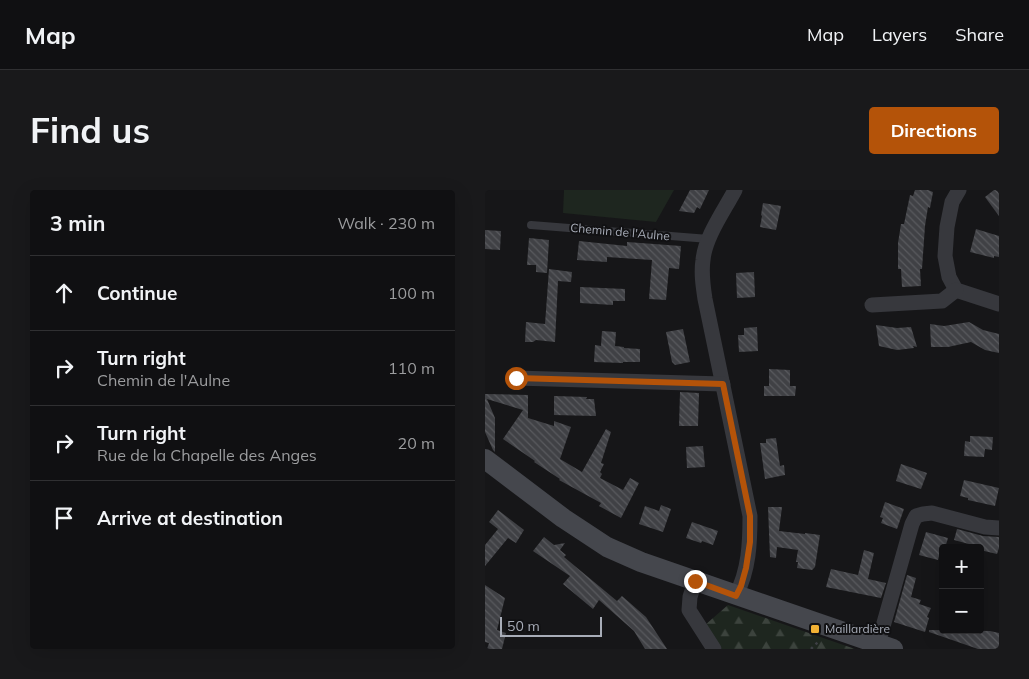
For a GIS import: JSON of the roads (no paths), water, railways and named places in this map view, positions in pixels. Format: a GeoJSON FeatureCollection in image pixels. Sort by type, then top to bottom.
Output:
{"type":"FeatureCollection","features":[{"type":"Feature","properties":{"kind":"main road"},"geometry":{"type":"LineString","coordinates":[[485,459],[563,518],[607,547],[641,562],[886,646]]}},
{"type":"Feature","properties":{"kind":"street"},"geometry":{"type":"LineString","coordinates":[[728,592],[741,586],[750,542],[750,516],[705,299],[702,276],[703,258],[709,239],[735,190]]}},
{"type":"Feature","properties":{"kind":"street"},"geometry":{"type":"LineString","coordinates":[[959,190],[952,202],[947,228],[945,256],[949,277],[956,290],[999,304]]}},
{"type":"Feature","properties":{"kind":"street"},"geometry":{"type":"LineString","coordinates":[[872,305],[941,301],[956,290]]}},
{"type":"Feature","properties":{"kind":"street"},"geometry":{"type":"LineString","coordinates":[[516,378],[723,384]]}},
{"type":"Feature","properties":{"kind":"street"},"geometry":{"type":"LineString","coordinates":[[886,646],[912,524],[916,516],[932,513],[985,527],[999,528]]}},
{"type":"Feature","properties":{"kind":"street"},"geometry":{"type":"LineString","coordinates":[[695,581],[690,597],[689,610],[714,649]]}},
{"type":"Feature","properties":{"kind":"lane","name":"Chemin de l'Aulne"},"geometry":{"type":"LineString","coordinates":[[531,225],[709,239]]}},
{"type":"Feature","properties":{"kind":"place","name":"Maillardière"},"geometry":{"type":"Point","coordinates":[815,629]}}]}
